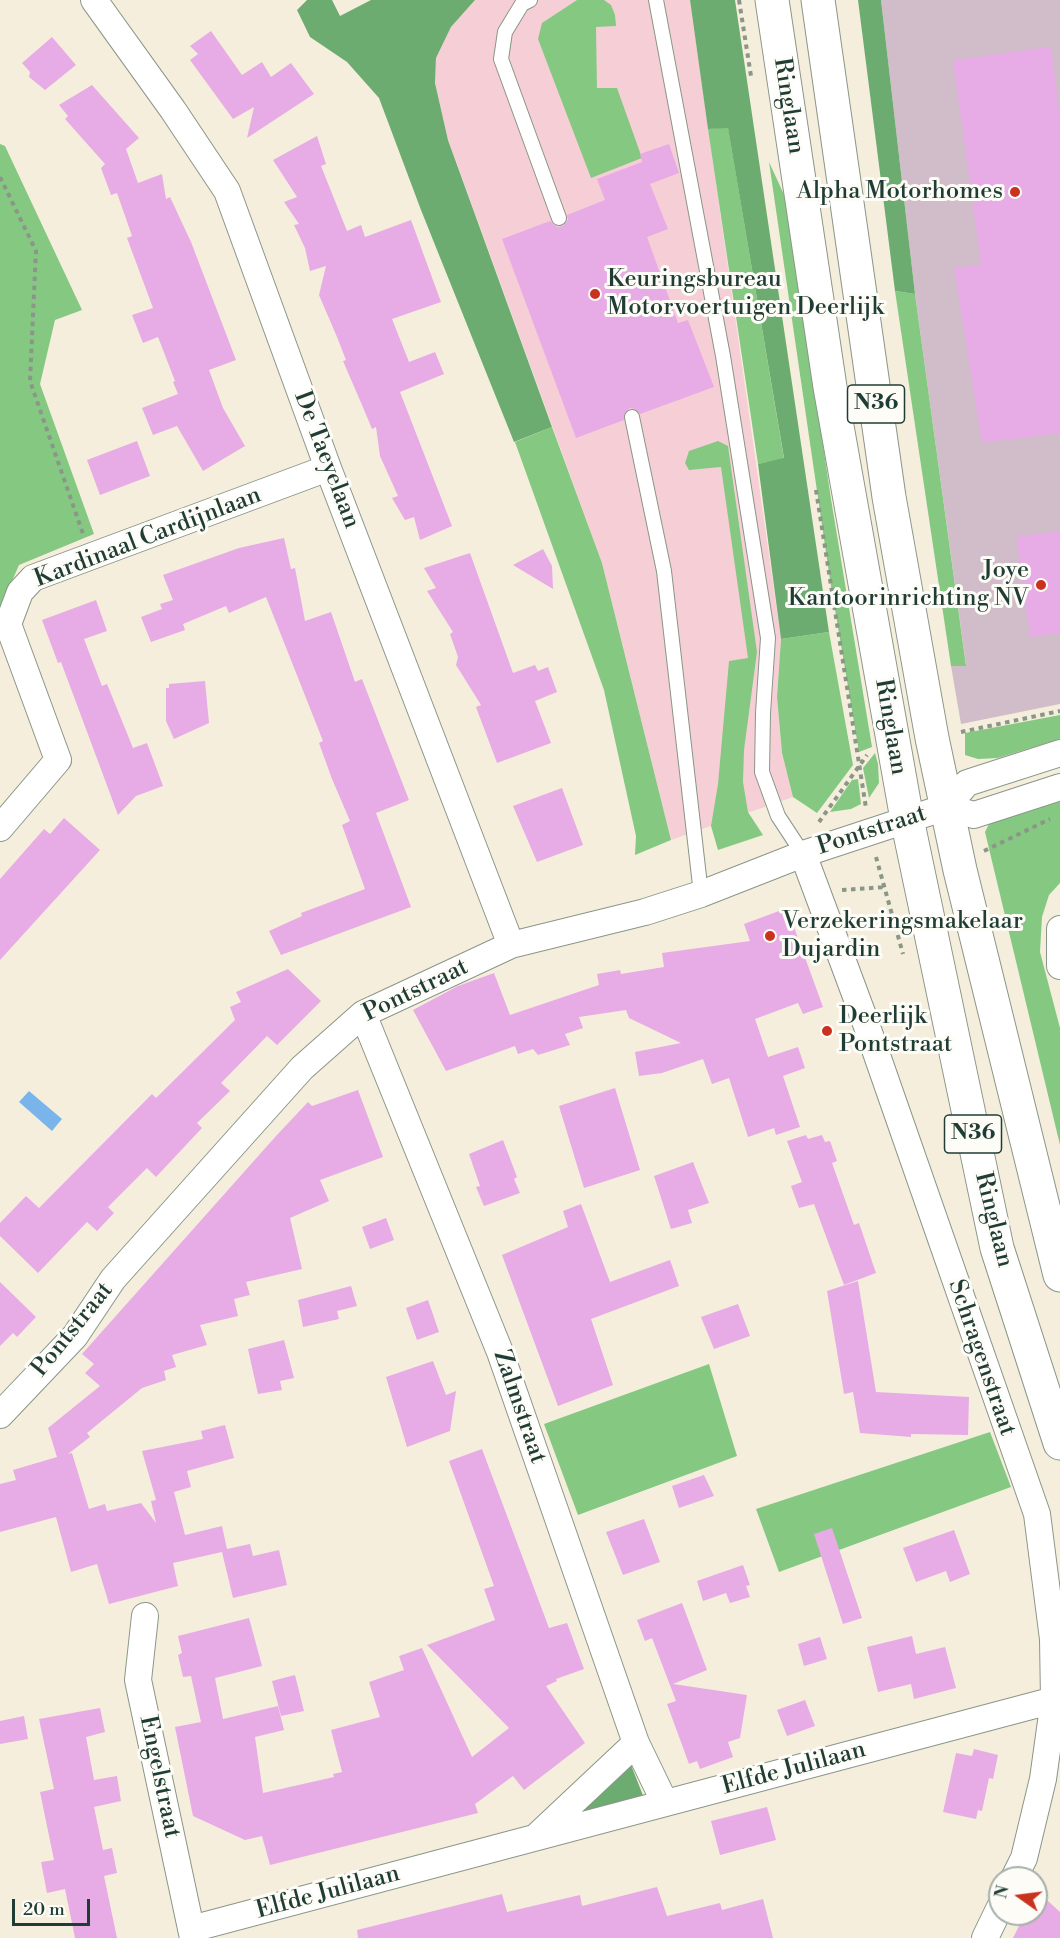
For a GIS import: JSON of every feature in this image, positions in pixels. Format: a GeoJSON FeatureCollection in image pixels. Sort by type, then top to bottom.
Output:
{"type":"FeatureCollection","features":[{"type":"Feature","properties":{"kind":"main road","name":"Ringlaan"},"geometry":{"type":"LineString","coordinates":[[772,0],[830,387],[906,819],[998,1248],[1060,1443]]}},
{"type":"Feature","properties":{"kind":"main road","name":"Ringlaan"},"geometry":{"type":"LineString","coordinates":[[818,0],[889,496],[960,811],[1060,1275]]}},
{"type":"Feature","properties":{"kind":"street","name":"De Taeyelaan"},"geometry":{"type":"LineString","coordinates":[[94,0],[173,110],[227,192],[328,468],[511,945]]}},
{"type":"Feature","properties":{"kind":"street","name":"Kardinaal Cardijnlaan"},"geometry":{"type":"LineString","coordinates":[[0,828],[58,760],[8,624],[20,592],[33,578],[328,468]]}},
{"type":"Feature","properties":{"kind":"street","name":"Pontstraat"},"geometry":{"type":"LineString","coordinates":[[960,811],[968,783],[1060,753]]}},
{"type":"Feature","properties":{"kind":"street","name":"Pontstraat"},"geometry":{"type":"LineString","coordinates":[[0,1415],[75,1336],[113,1279],[294,1077],[363,1014],[511,945],[645,912],[701,894],[803,854],[906,819],[960,811],[1060,787]]}},
{"type":"Feature","properties":{"kind":"street","name":"Schragenstraat"},"geometry":{"type":"LineString","coordinates":[[803,854],[864,1018],[1037,1514],[1053,1639],[1054,1700],[1043,1779],[1024,1858],[1020,1866]]}},
{"type":"Feature","properties":{"kind":"street"},"geometry":{"type":"LineString","coordinates":[[1060,929],[1060,966]]}},
{"type":"Feature","properties":{"kind":"street","name":"Zalmstraat"},"geometry":{"type":"LineString","coordinates":[[363,1014],[500,1352],[636,1743],[665,1803]]}},
{"type":"Feature","properties":{"kind":"street","name":"Engelstraat"},"geometry":{"type":"LineString","coordinates":[[145,1616],[138,1680],[192,1933]]}},
{"type":"Feature","properties":{"kind":"street","name":"Elfde Julilaan"},"geometry":{"type":"LineString","coordinates":[[192,1933],[665,1803],[1054,1700]]}},
{"type":"Feature","properties":{"kind":"street","name":"Elfde Julilaan"},"geometry":{"type":"LineString","coordinates":[[535,1839],[636,1743]]}},
{"type":"Feature","properties":{"kind":"lane"},"geometry":{"type":"LineString","coordinates":[[530,0],[522,4],[505,32],[501,59],[559,218]]}},
{"type":"Feature","properties":{"kind":"lane"},"geometry":{"type":"LineString","coordinates":[[656,0],[723,356],[768,638],[762,772],[778,816],[803,854]]}},
{"type":"Feature","properties":{"kind":"lane"},"geometry":{"type":"LineString","coordinates":[[632,417],[664,571],[701,894]]}},
{"type":"Feature","properties":{"kind":"path"},"geometry":{"type":"LineString","coordinates":[[0,177],[36,251],[30,381],[91,558]]}},
{"type":"Feature","properties":{"kind":"path"},"geometry":{"type":"LineString","coordinates":[[958,733],[1060,711]]}},
{"type":"Feature","properties":{"kind":"path"},"geometry":{"type":"LineString","coordinates":[[956,722],[968,783]]}},
{"type":"Feature","properties":{"kind":"path"},"geometry":{"type":"LineString","coordinates":[[803,854],[825,811],[859,764]]}},
{"type":"Feature","properties":{"kind":"path"},"geometry":{"type":"LineString","coordinates":[[960,811],[984,854],[1060,815]]}},
{"type":"Feature","properties":{"kind":"shaded area"},"geometry":{"type":"Polygon","coordinates":[[[475,0],[690,0],[781,639],[777,697],[782,753],[793,797],[671,840],[602,563],[448,139],[435,83],[436,58],[451,27],[475,0]]]}},
{"type":"Feature","properties":{"kind":"shaded area"},"geometry":{"type":"Polygon","coordinates":[[[881,0],[1060,0],[1060,704],[961,724],[951,666],[966,665],[915,294],[881,0]]]}},
{"type":"Feature","properties":{"kind":"green space"},"geometry":{"type":"Polygon","coordinates":[[[307,0],[332,0],[340,16],[371,0],[475,0],[451,27],[436,58],[435,83],[448,140],[552,427],[514,442],[421,210],[379,98],[347,62],[310,37],[297,10],[307,0]]]}},
{"type":"Feature","properties":{"kind":"green space"},"geometry":{"type":"Polygon","coordinates":[[[577,0],[604,0],[611,5],[616,26],[596,27],[597,88],[617,88],[642,158],[591,178],[538,39],[542,23],[577,0]]]}},
{"type":"Feature","properties":{"kind":"green space"},"geometry":{"type":"Polygon","coordinates":[[[690,0],[735,0],[829,632],[781,639],[758,464],[784,458],[728,128],[708,129],[690,0]]]}},
{"type":"Feature","properties":{"kind":"green space"},"geometry":{"type":"Polygon","coordinates":[[[858,0],[881,0],[915,294],[895,291],[858,0]]]}},
{"type":"Feature","properties":{"kind":"green space"},"geometry":{"type":"Polygon","coordinates":[[[728,127],[784,459],[758,464],[708,129],[728,127]]]}},
{"type":"Feature","properties":{"kind":"green space"},"geometry":{"type":"Polygon","coordinates":[[[0,144],[5,146],[82,310],[55,320],[40,384],[94,534],[19,565],[0,609],[0,144]]]}},
{"type":"Feature","properties":{"kind":"green space"},"geometry":{"type":"Polygon","coordinates":[[[769,162],[787,201],[831,499],[872,747],[859,752],[830,580],[769,162]]]}},
{"type":"Feature","properties":{"kind":"green space"},"geometry":{"type":"Polygon","coordinates":[[[895,291],[915,294],[966,666],[951,666],[895,291]]]}},
{"type":"Feature","properties":{"kind":"green space"},"geometry":{"type":"Polygon","coordinates":[[[552,427],[602,563],[671,840],[635,855],[636,836],[604,690],[515,442],[552,427]]]}},
{"type":"Feature","properties":{"kind":"green space"},"geometry":{"type":"Polygon","coordinates":[[[718,441],[728,446],[757,652],[744,750],[743,782],[748,812],[763,835],[718,850],[711,826],[718,784],[729,661],[748,658],[721,467],[689,470],[685,463],[689,451],[718,441]]]}},
{"type":"Feature","properties":{"kind":"green space"},"geometry":{"type":"Polygon","coordinates":[[[829,632],[853,765],[817,813],[793,797],[782,753],[777,697],[781,639],[829,632]]]}},
{"type":"Feature","properties":{"kind":"green space"},"geometry":{"type":"Polygon","coordinates":[[[1060,715],[1060,739],[998,758],[978,759],[965,755],[965,733],[1060,715]]]}},
{"type":"Feature","properties":{"kind":"green space"},"geometry":{"type":"Polygon","coordinates":[[[875,753],[879,783],[869,798],[863,768],[875,753]]]}},
{"type":"Feature","properties":{"kind":"green space"},"geometry":{"type":"Polygon","coordinates":[[[858,779],[861,804],[851,809],[830,812],[852,780],[858,779]]]}},
{"type":"Feature","properties":{"kind":"green space"},"geometry":{"type":"Polygon","coordinates":[[[1060,800],[1060,883],[1049,895],[1042,917],[1040,952],[1060,1028],[1060,1145],[985,832],[989,824],[1060,800]]]}},
{"type":"Feature","properties":{"kind":"green space"},"geometry":{"type":"Polygon","coordinates":[[[709,1364],[737,1456],[578,1515],[544,1424],[709,1364]]]}},
{"type":"Feature","properties":{"kind":"green space"},"geometry":{"type":"Polygon","coordinates":[[[990,1432],[1011,1487],[779,1572],[756,1509],[990,1432]]]}},
{"type":"Feature","properties":{"kind":"green space"},"geometry":{"type":"Polygon","coordinates":[[[631,1765],[644,1798],[578,1815],[577,1810],[631,1765]]]}},
{"type":"Feature","properties":{"kind":"water"},"geometry":{"type":"Polygon","coordinates":[[[29,1091],[62,1119],[52,1131],[19,1102],[29,1091]]]}},
{"type":"Feature","properties":{"kind":"building"},"geometry":{"type":"Polygon","coordinates":[[[211,31],[242,75],[262,62],[271,77],[291,63],[314,94],[247,138],[254,107],[233,119],[190,60],[198,54],[190,46],[211,31]]]}},
{"type":"Feature","properties":{"kind":"building"},"geometry":{"type":"Polygon","coordinates":[[[52,37],[76,65],[45,90],[29,77],[30,72],[22,63],[52,37]]]}},
{"type":"Feature","properties":{"kind":"building","name":"Alpha Motorhomes"},"geometry":{"type":"Polygon","coordinates":[[[1051,47],[1060,119],[1060,433],[982,443],[954,268],[981,264],[953,60],[1051,47]]]}},
{"type":"Feature","properties":{"kind":"building"},"geometry":{"type":"Polygon","coordinates":[[[92,85],[139,138],[126,149],[138,183],[162,174],[166,199],[170,197],[191,242],[236,360],[209,370],[223,408],[245,446],[203,471],[177,426],[153,435],[142,408],[178,394],[158,337],[143,343],[132,315],[153,308],[127,238],[132,236],[117,193],[111,195],[101,168],[105,164],[65,119],[68,116],[59,105],[92,85]]]}},
{"type":"Feature","properties":{"kind":"building"},"geometry":{"type":"Polygon","coordinates":[[[317,136],[326,164],[321,166],[347,231],[361,225],[365,237],[411,220],[441,302],[392,319],[409,362],[435,352],[444,374],[400,392],[452,526],[420,540],[414,517],[405,520],[392,498],[398,496],[380,456],[376,427],[372,429],[343,361],[346,360],[319,295],[326,266],[310,271],[305,248],[294,225],[299,224],[284,202],[297,197],[273,160],[317,136]]]}},
{"type":"Feature","properties":{"kind":"building","name":"Keuringsbureau Motorvoertuigen Deerlijk"},"geometry":{"type":"Polygon","coordinates":[[[669,144],[679,173],[650,184],[668,229],[647,237],[678,323],[688,320],[714,387],[640,414],[630,408],[624,414],[624,420],[576,438],[502,239],[550,221],[557,227],[563,226],[568,220],[567,215],[605,200],[597,179],[642,162],[640,154],[669,144]]]}},
{"type":"Feature","properties":{"kind":"building"},"geometry":{"type":"Polygon","coordinates":[[[137,441],[150,476],[100,495],[87,460],[137,441]]]}},
{"type":"Feature","properties":{"kind":"building","name":"Joye Kantoorinrichting NV"},"geometry":{"type":"Polygon","coordinates":[[[1060,531],[1060,633],[1030,637],[1016,537],[1060,531]]]}},
{"type":"Feature","properties":{"kind":"building"},"geometry":{"type":"Polygon","coordinates":[[[284,538],[291,569],[295,568],[305,621],[331,612],[355,682],[362,679],[409,800],[376,813],[411,907],[281,955],[269,931],[302,916],[301,913],[365,889],[342,825],[350,821],[319,743],[323,741],[266,597],[229,613],[226,606],[183,624],[185,630],[151,642],[141,617],[162,609],[160,604],[173,600],[163,575],[239,548],[284,538]]]}},
{"type":"Feature","properties":{"kind":"building"},"geometry":{"type":"Polygon","coordinates":[[[543,549],[552,566],[553,589],[513,565],[543,549]]]}},
{"type":"Feature","properties":{"kind":"building"},"geometry":{"type":"Polygon","coordinates":[[[470,553],[513,673],[535,665],[538,671],[548,667],[557,692],[535,701],[551,743],[497,763],[476,707],[481,705],[456,665],[458,657],[450,634],[453,632],[427,591],[436,588],[424,568],[470,553]]]}},
{"type":"Feature","properties":{"kind":"building"},"geometry":{"type":"Polygon","coordinates":[[[96,600],[107,631],[84,639],[102,686],[107,684],[133,748],[147,743],[163,786],[136,796],[118,815],[61,662],[58,663],[42,620],[96,600]]]}},
{"type":"Feature","properties":{"kind":"building"},"geometry":{"type":"Polygon","coordinates":[[[205,681],[209,723],[174,739],[166,721],[166,688],[169,688],[169,684],[205,681]]]}},
{"type":"Feature","properties":{"kind":"building"},"geometry":{"type":"Polygon","coordinates":[[[562,788],[583,845],[537,862],[513,806],[562,788]]]}},
{"type":"Feature","properties":{"kind":"building"},"geometry":{"type":"Polygon","coordinates":[[[64,818],[100,850],[0,960],[0,879],[44,829],[50,834],[64,818]]]}},
{"type":"Feature","properties":{"kind":"building"},"geometry":{"type":"Polygon","coordinates":[[[787,908],[823,1007],[803,1014],[798,1003],[755,1019],[768,1057],[798,1047],[805,1068],[783,1076],[800,1127],[776,1135],[774,1128],[748,1137],[729,1078],[712,1084],[703,1059],[662,1073],[639,1076],[635,1052],[681,1043],[629,1018],[626,1010],[579,1017],[583,1028],[565,1034],[570,1045],[538,1055],[533,1049],[518,1054],[515,1046],[446,1071],[413,1010],[458,986],[494,973],[510,1015],[599,985],[597,974],[620,970],[621,974],[664,967],[662,953],[750,941],[744,924],[787,908]]]}},
{"type":"Feature","properties":{"kind":"building"},"geometry":{"type":"Polygon","coordinates":[[[288,969],[321,1001],[277,1045],[267,1036],[221,1083],[230,1091],[197,1123],[202,1128],[156,1177],[147,1168],[108,1207],[114,1213],[97,1231],[87,1222],[38,1273],[0,1236],[0,1223],[26,1196],[39,1208],[152,1094],[156,1098],[235,1020],[230,1007],[241,1002],[236,992],[288,969]]]}},
{"type":"Feature","properties":{"kind":"building"},"geometry":{"type":"Polygon","coordinates":[[[615,1088],[640,1170],[584,1188],[559,1106],[615,1088]]]}},
{"type":"Feature","properties":{"kind":"building"},"geometry":{"type":"Polygon","coordinates":[[[358,1090],[383,1157],[320,1180],[329,1201],[290,1218],[302,1269],[246,1282],[250,1295],[234,1299],[238,1316],[200,1325],[207,1345],[172,1355],[176,1367],[164,1371],[166,1380],[142,1388],[87,1433],[90,1437],[68,1454],[72,1453],[89,1509],[105,1504],[107,1511],[141,1503],[156,1523],[151,1501],[156,1500],[142,1451],[203,1439],[201,1431],[225,1425],[234,1458],[187,1471],[191,1487],[174,1492],[185,1535],[222,1526],[227,1549],[250,1544],[253,1556],[279,1550],[287,1585],[233,1598],[222,1552],[173,1563],[178,1586],[109,1604],[97,1564],[71,1572],[56,1517],[0,1532],[0,1484],[16,1480],[13,1470],[57,1457],[48,1428],[100,1386],[85,1373],[94,1364],[82,1354],[276,1136],[308,1102],[312,1106],[358,1090]]]}},
{"type":"Feature","properties":{"kind":"building"},"geometry":{"type":"Polygon","coordinates":[[[806,1135],[808,1139],[822,1135],[825,1142],[830,1141],[837,1161],[832,1163],[854,1225],[859,1223],[876,1273],[844,1285],[814,1204],[799,1208],[791,1186],[802,1182],[787,1141],[806,1135]]]}},
{"type":"Feature","properties":{"kind":"building"},"geometry":{"type":"Polygon","coordinates":[[[503,1140],[517,1177],[514,1179],[520,1193],[484,1206],[476,1187],[480,1186],[469,1154],[503,1140]]]}},
{"type":"Feature","properties":{"kind":"building"},"geometry":{"type":"Polygon","coordinates":[[[693,1162],[709,1203],[688,1210],[692,1223],[671,1229],[654,1176],[693,1162]]]}},
{"type":"Feature","properties":{"kind":"building"},"geometry":{"type":"Polygon","coordinates":[[[581,1204],[610,1282],[670,1260],[679,1286],[591,1319],[613,1385],[558,1406],[502,1255],[568,1227],[563,1211],[581,1204]]]}},
{"type":"Feature","properties":{"kind":"building"},"geometry":{"type":"Polygon","coordinates":[[[386,1218],[394,1240],[370,1249],[362,1227],[386,1218]]]}},
{"type":"Feature","properties":{"kind":"building"},"geometry":{"type":"Polygon","coordinates":[[[858,1281],[876,1392],[969,1397],[968,1435],[911,1434],[911,1437],[860,1433],[853,1392],[844,1394],[827,1291],[858,1281]]]}},
{"type":"Feature","properties":{"kind":"building"},"geometry":{"type":"Polygon","coordinates":[[[0,1282],[36,1317],[17,1337],[13,1333],[0,1346],[0,1282]]]}},
{"type":"Feature","properties":{"kind":"building"},"geometry":{"type":"Polygon","coordinates":[[[351,1286],[357,1306],[337,1311],[339,1319],[303,1327],[298,1300],[351,1286]]]}},
{"type":"Feature","properties":{"kind":"building"},"geometry":{"type":"Polygon","coordinates":[[[428,1300],[439,1332],[417,1340],[406,1308],[428,1300]]]}},
{"type":"Feature","properties":{"kind":"building"},"geometry":{"type":"Polygon","coordinates":[[[738,1304],[750,1336],[714,1349],[701,1317],[738,1304]]]}},
{"type":"Feature","properties":{"kind":"building"},"geometry":{"type":"Polygon","coordinates":[[[284,1340],[294,1378],[280,1381],[282,1390],[258,1394],[248,1349],[284,1340]]]}},
{"type":"Feature","properties":{"kind":"building"},"geometry":{"type":"Polygon","coordinates":[[[433,1361],[446,1395],[456,1391],[450,1431],[407,1447],[386,1377],[433,1361]]]}},
{"type":"Feature","properties":{"kind":"building"},"geometry":{"type":"Polygon","coordinates":[[[482,1449],[549,1628],[567,1623],[584,1669],[556,1679],[557,1681],[546,1686],[585,1743],[524,1790],[513,1776],[475,1804],[478,1813],[270,1865],[262,1836],[245,1840],[193,1816],[175,1727],[201,1722],[191,1676],[183,1677],[178,1655],[182,1653],[178,1636],[249,1618],[262,1666],[215,1678],[223,1719],[278,1706],[284,1730],[255,1737],[263,1793],[334,1777],[333,1774],[342,1772],[331,1730],[380,1717],[369,1682],[404,1670],[399,1656],[422,1648],[472,1757],[509,1728],[427,1645],[495,1620],[484,1589],[494,1586],[449,1461],[482,1449]]]}},
{"type":"Feature","properties":{"kind":"building"},"geometry":{"type":"Polygon","coordinates":[[[704,1475],[714,1496],[679,1508],[672,1486],[704,1475]]]}},
{"type":"Feature","properties":{"kind":"building"},"geometry":{"type":"Polygon","coordinates":[[[644,1519],[660,1562],[623,1575],[606,1532],[644,1519]]]}},
{"type":"Feature","properties":{"kind":"building"},"geometry":{"type":"Polygon","coordinates":[[[832,1528],[862,1618],[843,1624],[814,1534],[832,1528]]]}},
{"type":"Feature","properties":{"kind":"building"},"geometry":{"type":"Polygon","coordinates":[[[954,1530],[970,1574],[950,1582],[946,1571],[916,1582],[903,1548],[954,1530]]]}},
{"type":"Feature","properties":{"kind":"building"},"geometry":{"type":"Polygon","coordinates":[[[743,1565],[750,1585],[746,1586],[750,1597],[730,1603],[726,1593],[703,1601],[697,1581],[743,1565]]]}},
{"type":"Feature","properties":{"kind":"building"},"geometry":{"type":"Polygon","coordinates":[[[682,1603],[707,1670],[673,1684],[747,1695],[740,1738],[728,1742],[733,1757],[700,1769],[697,1761],[689,1764],[667,1704],[676,1701],[652,1638],[645,1641],[637,1620],[682,1603]]]}},
{"type":"Feature","properties":{"kind":"building"},"geometry":{"type":"Polygon","coordinates":[[[912,1636],[916,1654],[945,1647],[956,1688],[914,1699],[911,1684],[878,1692],[867,1647],[912,1636]]]}},
{"type":"Feature","properties":{"kind":"building"},"geometry":{"type":"Polygon","coordinates":[[[820,1637],[827,1659],[804,1666],[798,1644],[820,1637]]]}},
{"type":"Feature","properties":{"kind":"building"},"geometry":{"type":"Polygon","coordinates":[[[295,1675],[304,1711],[281,1716],[272,1681],[295,1675]]]}},
{"type":"Feature","properties":{"kind":"building"},"geometry":{"type":"Polygon","coordinates":[[[805,1700],[815,1726],[787,1736],[777,1710],[805,1700]]]}},
{"type":"Feature","properties":{"kind":"building"},"geometry":{"type":"Polygon","coordinates":[[[100,1708],[105,1732],[86,1737],[94,1780],[117,1776],[121,1801],[94,1807],[103,1850],[112,1848],[117,1873],[104,1876],[117,1938],[75,1938],[65,1889],[47,1893],[41,1862],[54,1860],[40,1792],[54,1789],[39,1719],[100,1708]]]}},
{"type":"Feature","properties":{"kind":"building"},"geometry":{"type":"Polygon","coordinates":[[[24,1716],[28,1739],[0,1744],[0,1721],[24,1716]]]}},
{"type":"Feature","properties":{"kind":"building"},"geometry":{"type":"Polygon","coordinates":[[[974,1749],[998,1755],[993,1779],[989,1778],[982,1811],[978,1810],[976,1819],[943,1812],[956,1753],[972,1756],[974,1749]]]}},
{"type":"Feature","properties":{"kind":"building"},"geometry":{"type":"Polygon","coordinates":[[[767,1807],[776,1840],[720,1855],[711,1821],[767,1807]]]}},
{"type":"Feature","properties":{"kind":"building"},"geometry":{"type":"Polygon","coordinates":[[[657,1887],[667,1916],[720,1903],[722,1910],[763,1899],[773,1938],[358,1938],[357,1930],[502,1894],[507,1912],[580,1895],[582,1906],[657,1887]]]}},
{"type":"Feature","properties":{"kind":"building"},"geometry":{"type":"Polygon","coordinates":[[[1048,1901],[1060,1912],[1060,1938],[1013,1938],[1019,1926],[1048,1926],[1048,1901]]]}},
{"type":"Feature","properties":{"kind":"place","name":"Alpha Motorhomes"},"geometry":{"type":"Point","coordinates":[1015,192]}},
{"type":"Feature","properties":{"kind":"place","name":"Keuringsbureau Motorvoertuigen Deerlijk"},"geometry":{"type":"Point","coordinates":[595,294]}},
{"type":"Feature","properties":{"kind":"place","name":"Joye Kantoorinrichting NV"},"geometry":{"type":"Point","coordinates":[1041,585]}},
{"type":"Feature","properties":{"kind":"place","name":"Verzekeringsmakelaar Dujardin"},"geometry":{"type":"Point","coordinates":[770,936]}},
{"type":"Feature","properties":{"kind":"place","name":"Deerlijk Pontstraat"},"geometry":{"type":"Point","coordinates":[827,1031]}}]}
